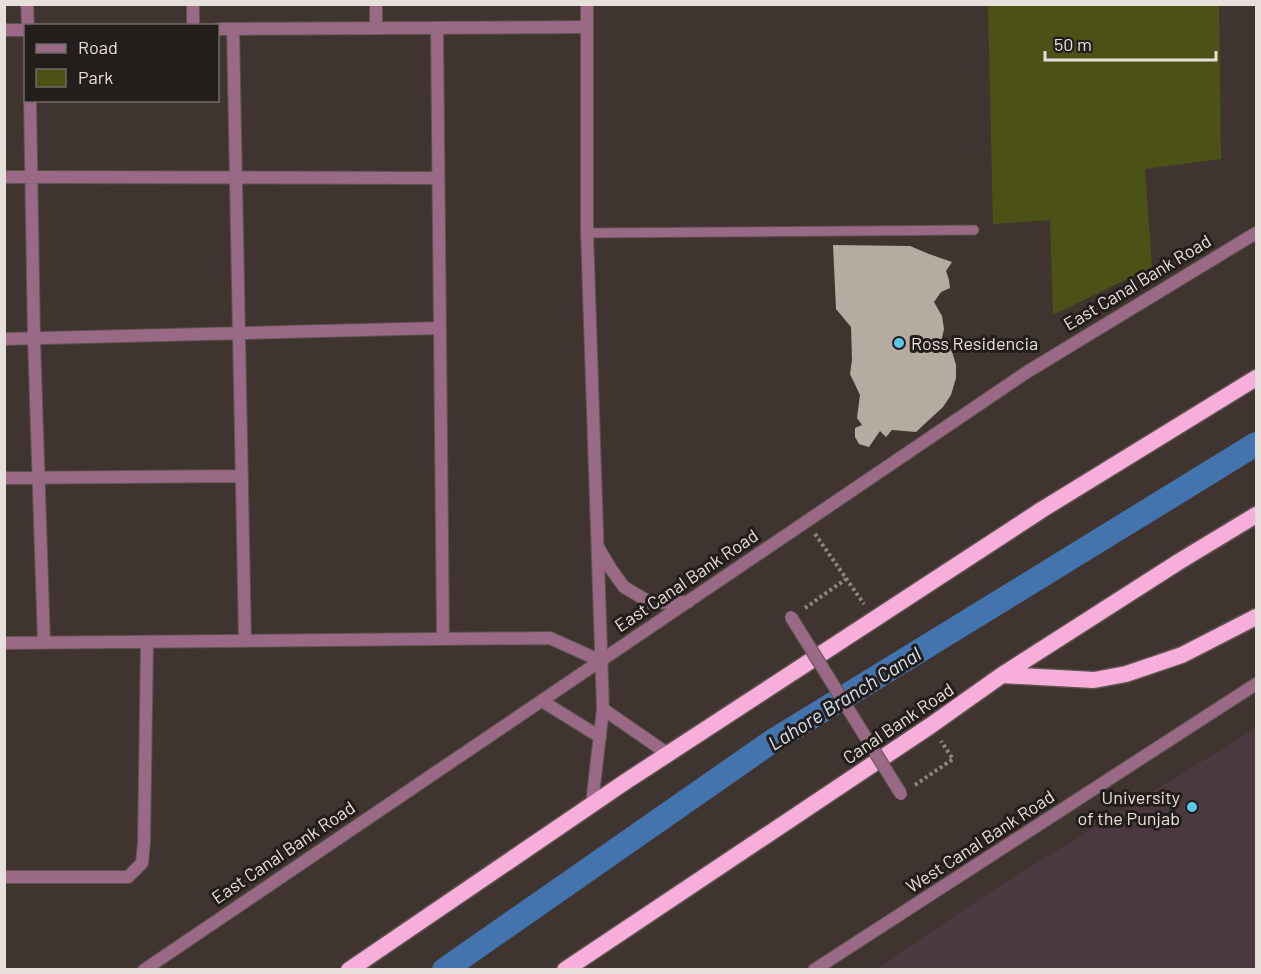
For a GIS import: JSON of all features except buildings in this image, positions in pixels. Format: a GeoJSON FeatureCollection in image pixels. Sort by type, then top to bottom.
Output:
{"type":"FeatureCollection","features":[{"type":"Feature","properties":{"kind":"highway"},"geometry":{"type":"LineString","coordinates":[[349,969],[592,803],[1043,509],[1257,378]]}},
{"type":"Feature","properties":{"kind":"highway","name":"Canal Bank Road"},"geometry":{"type":"LineString","coordinates":[[565,969],[930,726],[1002,675],[1180,561],[1257,515]]}},
{"type":"Feature","properties":{"kind":"highway"},"geometry":{"type":"LineString","coordinates":[[1002,675],[1094,680],[1126,674],[1182,655],[1257,617]]}},
{"type":"Feature","properties":{"kind":"street"},"geometry":{"type":"LineString","coordinates":[[27,4],[28,24]]}},
{"type":"Feature","properties":{"kind":"street"},"geometry":{"type":"LineString","coordinates":[[193,4],[193,24]]}},
{"type":"Feature","properties":{"kind":"street"},"geometry":{"type":"LineString","coordinates":[[376,4],[376,28]]}},
{"type":"Feature","properties":{"kind":"street"},"geometry":{"type":"LineString","coordinates":[[587,4],[587,234],[603,709],[592,803]]}},
{"type":"Feature","properties":{"kind":"street"},"geometry":{"type":"LineString","coordinates":[[219,29],[587,27]]}},
{"type":"Feature","properties":{"kind":"street"},"geometry":{"type":"LineString","coordinates":[[437,28],[442,639]]}},
{"type":"Feature","properties":{"kind":"street"},"geometry":{"type":"LineString","coordinates":[[233,29],[245,641]]}},
{"type":"Feature","properties":{"kind":"street"},"geometry":{"type":"LineString","coordinates":[[4,30],[24,30]]}},
{"type":"Feature","properties":{"kind":"street"},"geometry":{"type":"LineString","coordinates":[[30,102],[34,339],[44,643]]}},
{"type":"Feature","properties":{"kind":"street"},"geometry":{"type":"LineString","coordinates":[[4,177],[438,178]]}},
{"type":"Feature","properties":{"kind":"street","name":"East Canal Bank Road"},"geometry":{"type":"LineString","coordinates":[[144,969],[1027,372],[1257,233]]}},
{"type":"Feature","properties":{"kind":"street"},"geometry":{"type":"LineString","coordinates":[[4,339],[440,328]]}},
{"type":"Feature","properties":{"kind":"street"},"geometry":{"type":"LineString","coordinates":[[4,478],[242,476]]}},
{"type":"Feature","properties":{"kind":"street"},"geometry":{"type":"LineString","coordinates":[[597,544],[624,587],[651,603],[688,602]]}},
{"type":"Feature","properties":{"kind":"street"},"geometry":{"type":"LineString","coordinates":[[791,617],[901,794]]}},
{"type":"Feature","properties":{"kind":"street"},"geometry":{"type":"LineString","coordinates":[[4,643],[550,638],[601,661]]}},
{"type":"Feature","properties":{"kind":"street"},"geometry":{"type":"LineString","coordinates":[[4,877],[128,877],[142,863],[147,642]]}},
{"type":"Feature","properties":{"kind":"street","name":"West Canal Bank Road"},"geometry":{"type":"LineString","coordinates":[[814,969],[1257,684]]}},
{"type":"Feature","properties":{"kind":"street"},"geometry":{"type":"LineString","coordinates":[[543,700],[600,737]]}},
{"type":"Feature","properties":{"kind":"street"},"geometry":{"type":"LineString","coordinates":[[603,709],[668,754]]}},
{"type":"Feature","properties":{"kind":"lane"},"geometry":{"type":"LineString","coordinates":[[587,234],[974,230]]}},
{"type":"Feature","properties":{"kind":"path"},"geometry":{"type":"LineString","coordinates":[[807,522],[874,619]]}},
{"type":"Feature","properties":{"kind":"path"},"geometry":{"type":"LineString","coordinates":[[791,617],[846,579]]}},
{"type":"Feature","properties":{"kind":"path"},"geometry":{"type":"LineString","coordinates":[[901,794],[953,759]]}},
{"type":"Feature","properties":{"kind":"shaded area","name":"University of the Punjab"},"geometry":{"type":"Polygon","coordinates":[[[1256,728],[1256,969],[876,969],[999,886],[1256,728]]]}},
{"type":"Feature","properties":{"kind":"green space"},"geometry":{"type":"Polygon","coordinates":[[[988,5],[1219,5],[1221,159],[1145,169],[1152,267],[1053,315],[1050,220],[993,224],[988,5]]]}},
{"type":"Feature","properties":{"kind":"waterway","name":"Lahore Branch Canal"},"geometry":{"type":"LineString","coordinates":[[444,970],[771,742],[1256,444]]}},
{"type":"Feature","properties":{"kind":"place","name":"Ross Residencia"},"geometry":{"type":"Point","coordinates":[899,343]}},
{"type":"Feature","properties":{"kind":"place","name":"University of the Punjab"},"geometry":{"type":"Point","coordinates":[1192,807]}}]}
